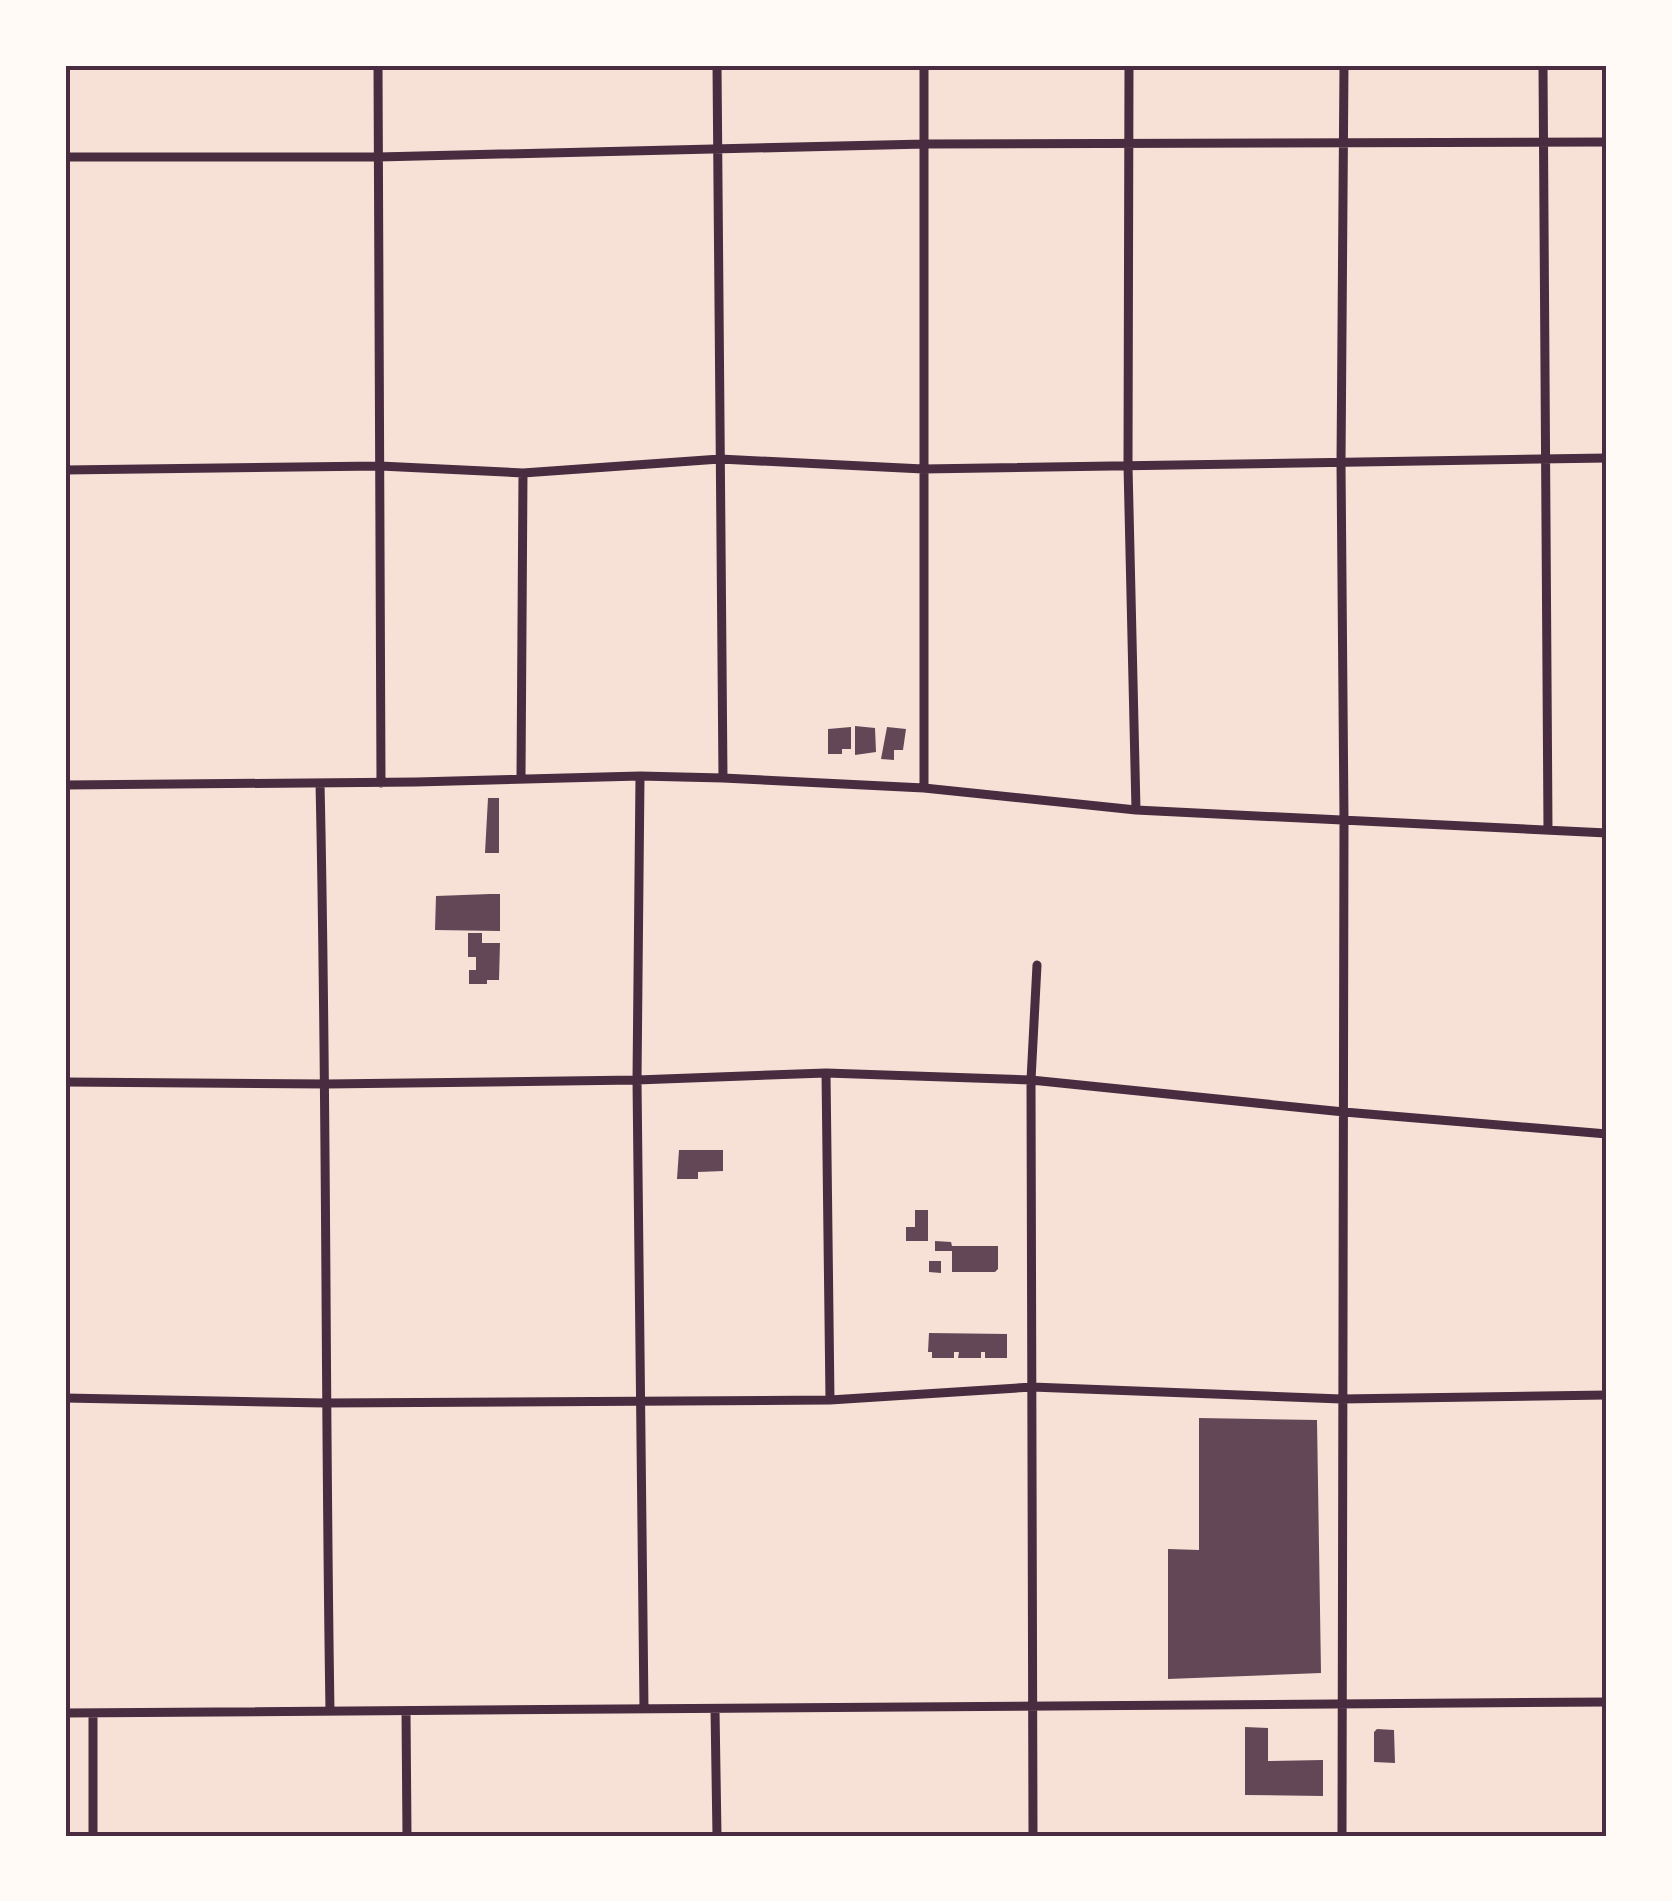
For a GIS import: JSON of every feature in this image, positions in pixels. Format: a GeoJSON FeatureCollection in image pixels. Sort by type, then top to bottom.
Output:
{"type":"FeatureCollection","features":[{"type":"Feature","properties":{"kind":"street"},"geometry":{"type":"LineString","coordinates":[[378,65],[381,783]]}},
{"type":"Feature","properties":{"kind":"street"},"geometry":{"type":"LineString","coordinates":[[717,65],[723,778]]}},
{"type":"Feature","properties":{"kind":"street"},"geometry":{"type":"LineString","coordinates":[[924,65],[924,788]]}},
{"type":"Feature","properties":{"kind":"street"},"geometry":{"type":"LineString","coordinates":[[1129,65],[1128,466],[1136,810]]}},
{"type":"Feature","properties":{"kind":"street"},"geometry":{"type":"LineString","coordinates":[[1342,1836],[1344,819],[1340,463],[1344,65]]}},
{"type":"Feature","properties":{"kind":"street"},"geometry":{"type":"LineString","coordinates":[[1543,65],[1548,830]]}},
{"type":"Feature","properties":{"kind":"street"},"geometry":{"type":"LineString","coordinates":[[65,158],[378,157],[925,144],[1607,142]]}},
{"type":"Feature","properties":{"kind":"street"},"geometry":{"type":"LineString","coordinates":[[65,470],[380,466],[522,473],[720,460],[923,469],[1607,458]]}},
{"type":"Feature","properties":{"kind":"street"},"geometry":{"type":"LineString","coordinates":[[521,777],[522,473]]}},
{"type":"Feature","properties":{"kind":"street"},"geometry":{"type":"LineString","coordinates":[[640,776],[637,1080],[644,1709]]}},
{"type":"Feature","properties":{"kind":"street"},"geometry":{"type":"LineString","coordinates":[[65,785],[381,783],[521,777],[723,778],[924,788],[1136,810],[1607,834]]}},
{"type":"Feature","properties":{"kind":"street"},"geometry":{"type":"LineString","coordinates":[[320,783],[327,1084],[325,1403],[330,1711]]}},
{"type":"Feature","properties":{"kind":"street"},"geometry":{"type":"LineString","coordinates":[[1033,1836],[1031,1080],[1037,964]]}},
{"type":"Feature","properties":{"kind":"street"},"geometry":{"type":"LineString","coordinates":[[826,1073],[830,1400]]}},
{"type":"Feature","properties":{"kind":"street"},"geometry":{"type":"LineString","coordinates":[[65,1082],[327,1084],[826,1073],[1031,1080],[1607,1134]]}},
{"type":"Feature","properties":{"kind":"street"},"geometry":{"type":"LineString","coordinates":[[65,1398],[325,1403],[830,1400],[1032,1387],[1341,1399],[1607,1395]]}},
{"type":"Feature","properties":{"kind":"street"},"geometry":{"type":"LineString","coordinates":[[65,1713],[1607,1702]]}},
{"type":"Feature","properties":{"kind":"street"},"geometry":{"type":"LineString","coordinates":[[715,1708],[717,1836]]}},
{"type":"Feature","properties":{"kind":"street"},"geometry":{"type":"LineString","coordinates":[[406,1711],[407,1836]]}},
{"type":"Feature","properties":{"kind":"street"},"geometry":{"type":"LineString","coordinates":[[93,1712],[93,1836]]}},
{"type":"Feature","properties":{"kind":"building"},"geometry":{"type":"Polygon","coordinates":[[[855,726],[875,728],[876,752],[855,755],[855,726]]]}},
{"type":"Feature","properties":{"kind":"building"},"geometry":{"type":"Polygon","coordinates":[[[851,727],[851,749],[828,754],[828,729],[851,727]]]}},
{"type":"Feature","properties":{"kind":"building"},"geometry":{"type":"Polygon","coordinates":[[[887,727],[906,729],[903,750],[894,750],[894,760],[881,759],[887,727]]]}},
{"type":"Feature","properties":{"kind":"building"},"geometry":{"type":"Polygon","coordinates":[[[488,798],[499,798],[499,853],[485,853],[488,798]]]}},
{"type":"Feature","properties":{"kind":"building"},"geometry":{"type":"Polygon","coordinates":[[[500,894],[500,931],[435,930],[436,896],[500,894]]]}},
{"type":"Feature","properties":{"kind":"building"},"geometry":{"type":"Polygon","coordinates":[[[468,933],[482,933],[482,943],[500,943],[499,980],[469,984],[469,970],[476,970],[476,957],[468,957],[468,933]]]}},
{"type":"Feature","properties":{"kind":"building"},"geometry":{"type":"Polygon","coordinates":[[[679,1150],[723,1150],[723,1171],[698,1172],[698,1179],[677,1179],[679,1150]]]}},
{"type":"Feature","properties":{"kind":"building"},"geometry":{"type":"Polygon","coordinates":[[[915,1210],[928,1210],[928,1241],[906,1241],[906,1227],[915,1227],[915,1210]]]}},
{"type":"Feature","properties":{"kind":"building"},"geometry":{"type":"Polygon","coordinates":[[[935,1241],[951,1242],[952,1246],[998,1246],[998,1269],[952,1272],[952,1251],[935,1251],[935,1241]]]}},
{"type":"Feature","properties":{"kind":"building"},"geometry":{"type":"Polygon","coordinates":[[[929,1261],[941,1261],[941,1273],[929,1272],[929,1261]]]}},
{"type":"Feature","properties":{"kind":"building"},"geometry":{"type":"Polygon","coordinates":[[[929,1333],[1007,1334],[1007,1358],[985,1358],[985,1352],[981,1352],[981,1358],[958,1358],[959,1352],[954,1352],[954,1358],[932,1358],[932,1352],[928,1352],[929,1333]]]}},
{"type":"Feature","properties":{"kind":"building"},"geometry":{"type":"Polygon","coordinates":[[[1199,1418],[1317,1420],[1321,1673],[1168,1679],[1168,1549],[1199,1550],[1199,1418]]]}},
{"type":"Feature","properties":{"kind":"building"},"geometry":{"type":"Polygon","coordinates":[[[1245,1727],[1268,1728],[1268,1761],[1323,1760],[1323,1796],[1245,1795],[1245,1727]]]}},
{"type":"Feature","properties":{"kind":"building"},"geometry":{"type":"Polygon","coordinates":[[[1377,1729],[1394,1730],[1395,1763],[1374,1762],[1377,1729]]]}}]}
